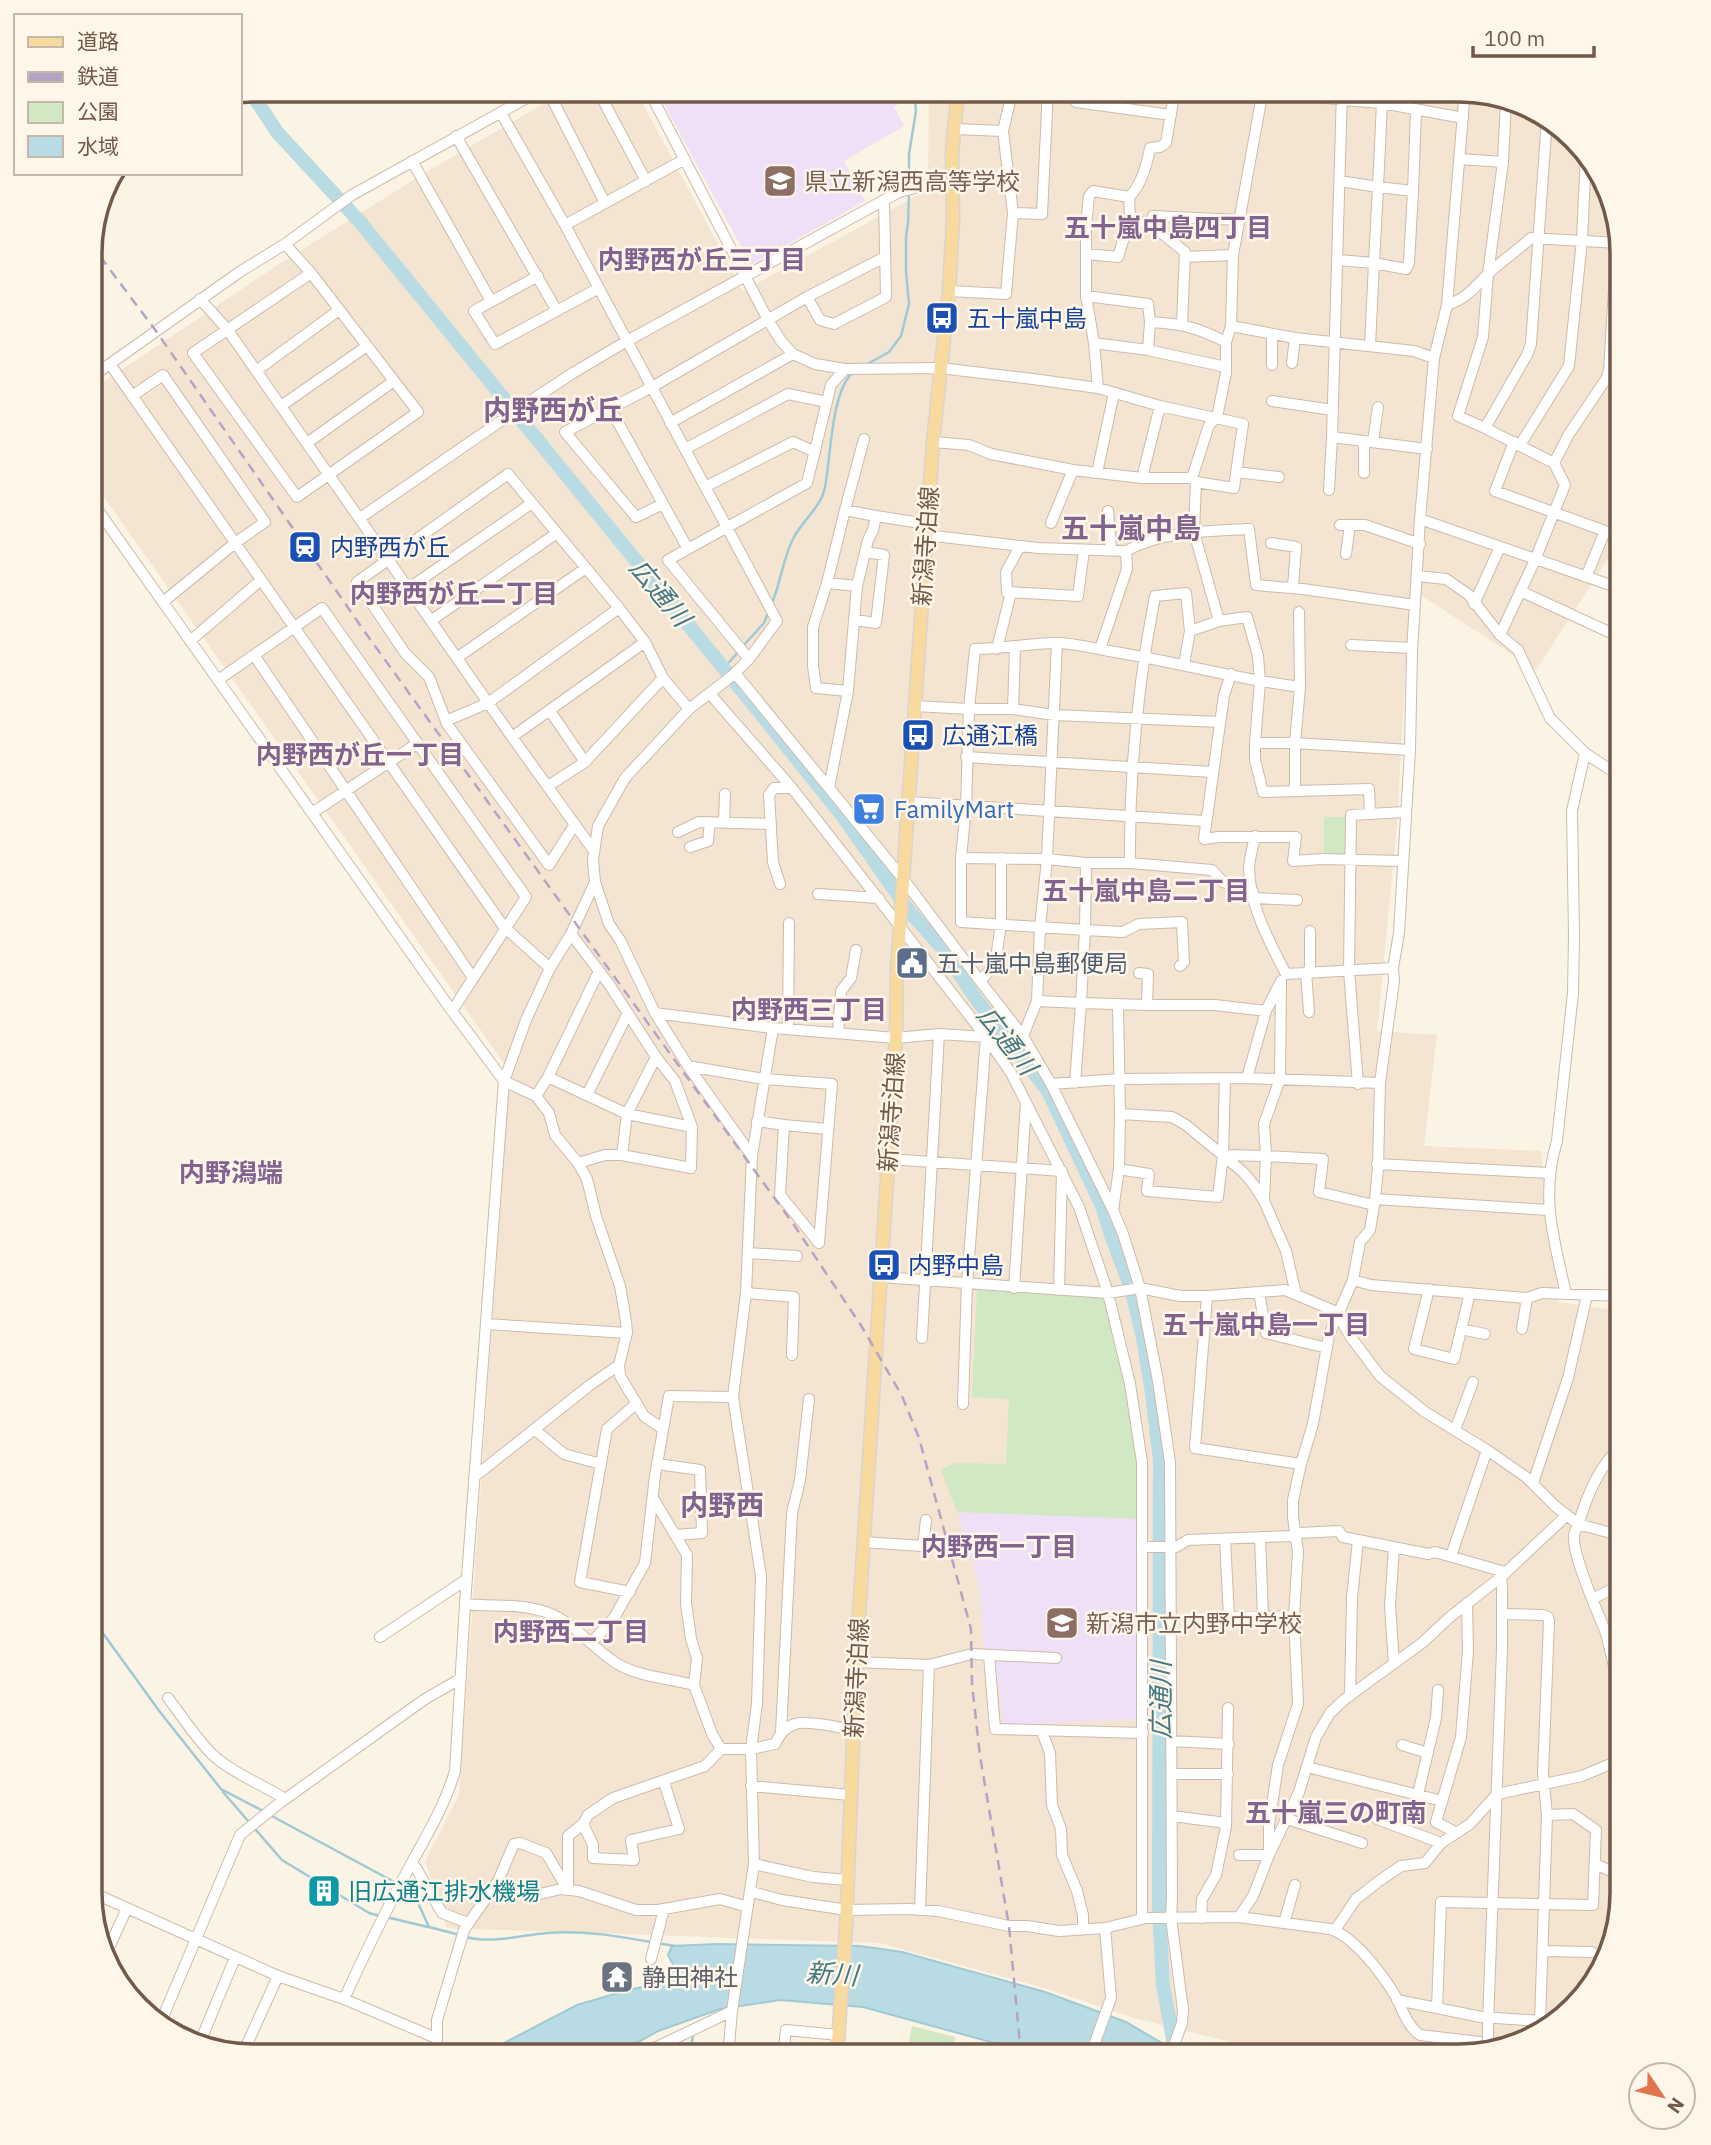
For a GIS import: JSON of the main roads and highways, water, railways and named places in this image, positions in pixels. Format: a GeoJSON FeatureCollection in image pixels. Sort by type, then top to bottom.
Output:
{"type":"FeatureCollection","features":[{"type":"Feature","properties":{"kind":"main road","name":"新潟寺泊線"},"geometry":{"type":"LineString","coordinates":[[838,2044],[847,1910],[856,1662],[896,1038],[897,968],[926,530],[949,291],[957,102]]}},
{"type":"Feature","properties":{"kind":"water","name":"新川"},"geometry":{"type":"Polygon","coordinates":[[[672,1946],[860,1946],[902,1952],[1045,1992],[1126,2022],[1164,2044],[998,2044],[863,2007],[780,2000],[720,2009],[658,2031],[635,2044],[502,2044],[577,2005],[661,1983],[675,1968],[668,1955],[672,1946]]]}},
{"type":"Feature","properties":{"kind":"waterway","name":"広通川"},"geometry":{"type":"LineString","coordinates":[[257,102],[277,132],[360,222],[761,714],[844,818],[910,912],[944,950],[976,999],[1048,1091],[1102,1206],[1131,1288],[1151,1386],[1160,1460],[1159,1912],[1163,1985],[1173,2044]]}},
{"type":"Feature","properties":{"kind":"waterway"},"geometry":{"type":"LineString","coordinates":[[909,187],[909,154],[915,102]]}},
{"type":"Feature","properties":{"kind":"waterway"},"geometry":{"type":"LineString","coordinates":[[864,366],[889,352],[901,336],[909,304],[906,271],[909,193]]}},
{"type":"Feature","properties":{"kind":"waterway"},"geometry":{"type":"LineString","coordinates":[[772,603],[790,545],[823,494],[836,410],[845,383],[852,373]]}},
{"type":"Feature","properties":{"kind":"waterway"},"geometry":{"type":"LineString","coordinates":[[743,646],[764,623],[768,613]]}},
{"type":"Feature","properties":{"kind":"waterway"},"geometry":{"type":"LineString","coordinates":[[724,668],[739,651]]}},
{"type":"Feature","properties":{"kind":"waterway"},"geometry":{"type":"LineString","coordinates":[[102,1632],[160,1712],[221,1789],[263,1811]]}},
{"type":"Feature","properties":{"kind":"waterway"},"geometry":{"type":"LineString","coordinates":[[223,1792],[282,1860],[369,1913],[380,1916]]}},
{"type":"Feature","properties":{"kind":"waterway"},"geometry":{"type":"LineString","coordinates":[[268,1814],[413,1892],[429,1927],[460,1935]]}},
{"type":"Feature","properties":{"kind":"waterway"},"geometry":{"type":"LineString","coordinates":[[386,1917],[428,1927]]}},
{"type":"Feature","properties":{"kind":"waterway"},"geometry":{"type":"LineString","coordinates":[[466,1937],[496,1939],[574,1932],[651,1942]]}},
{"type":"Feature","properties":{"kind":"waterway"},"geometry":{"type":"LineString","coordinates":[[657,1943],[675,1946]]}},
{"type":"Feature","properties":{"kind":"waterway"},"geometry":{"type":"LineString","coordinates":[[692,2044],[693,2035]]}},
{"type":"Feature","properties":{"kind":"railway"},"geometry":{"type":"LineString","coordinates":[[102,259],[156,331],[367,635],[794,1225],[862,1327],[902,1396],[919,1438],[971,1629],[972,1684],[980,1756],[1009,1926],[1020,2044]]}},
{"type":"Feature","properties":{"kind":"place","name":"県立新潟西高等学校"},"geometry":{"type":"Point","coordinates":[780,181]}},
{"type":"Feature","properties":{"kind":"place","name":"五十嵐中島"},"geometry":{"type":"Point","coordinates":[942,318]}},
{"type":"Feature","properties":{"kind":"place","name":"内野西が丘"},"geometry":{"type":"Point","coordinates":[305,547]}},
{"type":"Feature","properties":{"kind":"place","name":"広通江橋"},"geometry":{"type":"Point","coordinates":[918,735]}},
{"type":"Feature","properties":{"kind":"place","name":"FamilyMart"},"geometry":{"type":"Point","coordinates":[869,809]}},
{"type":"Feature","properties":{"kind":"place","name":"五十嵐中島郵便局"},"geometry":{"type":"Point","coordinates":[912,963]}},
{"type":"Feature","properties":{"kind":"place","name":"内野中島"},"geometry":{"type":"Point","coordinates":[884,1265]}},
{"type":"Feature","properties":{"kind":"place","name":"新潟市立内野中学校"},"geometry":{"type":"Point","coordinates":[1062,1623]}},
{"type":"Feature","properties":{"kind":"place","name":"旧広通江排水機場"},"geometry":{"type":"Point","coordinates":[324,1891]}},
{"type":"Feature","properties":{"kind":"place","name":"静田神社"},"geometry":{"type":"Point","coordinates":[617,1977]}},
{"type":"Feature","properties":{"kind":"district","name":"五十嵐中島四丁目"},"geometry":{"type":"Point","coordinates":[1168,227]}},
{"type":"Feature","properties":{"kind":"district","name":"内野西が丘三丁目"},"geometry":{"type":"Point","coordinates":[702,259]}},
{"type":"Feature","properties":{"kind":"district","name":"内野西が丘"},"geometry":{"type":"Point","coordinates":[553,409]}},
{"type":"Feature","properties":{"kind":"district","name":"五十嵐中島"},"geometry":{"type":"Point","coordinates":[1131,527]}},
{"type":"Feature","properties":{"kind":"district","name":"内野西が丘二丁目"},"geometry":{"type":"Point","coordinates":[454,593]}},
{"type":"Feature","properties":{"kind":"district","name":"内野西が丘一丁目"},"geometry":{"type":"Point","coordinates":[360,754]}},
{"type":"Feature","properties":{"kind":"district","name":"五十嵐中島二丁目"},"geometry":{"type":"Point","coordinates":[1146,890]}},
{"type":"Feature","properties":{"kind":"district","name":"内野西三丁目"},"geometry":{"type":"Point","coordinates":[809,1009]}},
{"type":"Feature","properties":{"kind":"district","name":"内野潟端"},"geometry":{"type":"Point","coordinates":[231,1172]}},
{"type":"Feature","properties":{"kind":"district","name":"五十嵐中島一丁目"},"geometry":{"type":"Point","coordinates":[1266,1324]}},
{"type":"Feature","properties":{"kind":"district","name":"内野西"},"geometry":{"type":"Point","coordinates":[722,1504]}},
{"type":"Feature","properties":{"kind":"district","name":"内野西一丁目"},"geometry":{"type":"Point","coordinates":[999,1546]}},
{"type":"Feature","properties":{"kind":"district","name":"内野西二丁目"},"geometry":{"type":"Point","coordinates":[571,1631]}},
{"type":"Feature","properties":{"kind":"district","name":"五十嵐三の町南"},"geometry":{"type":"Point","coordinates":[1336,1812]}}]}
